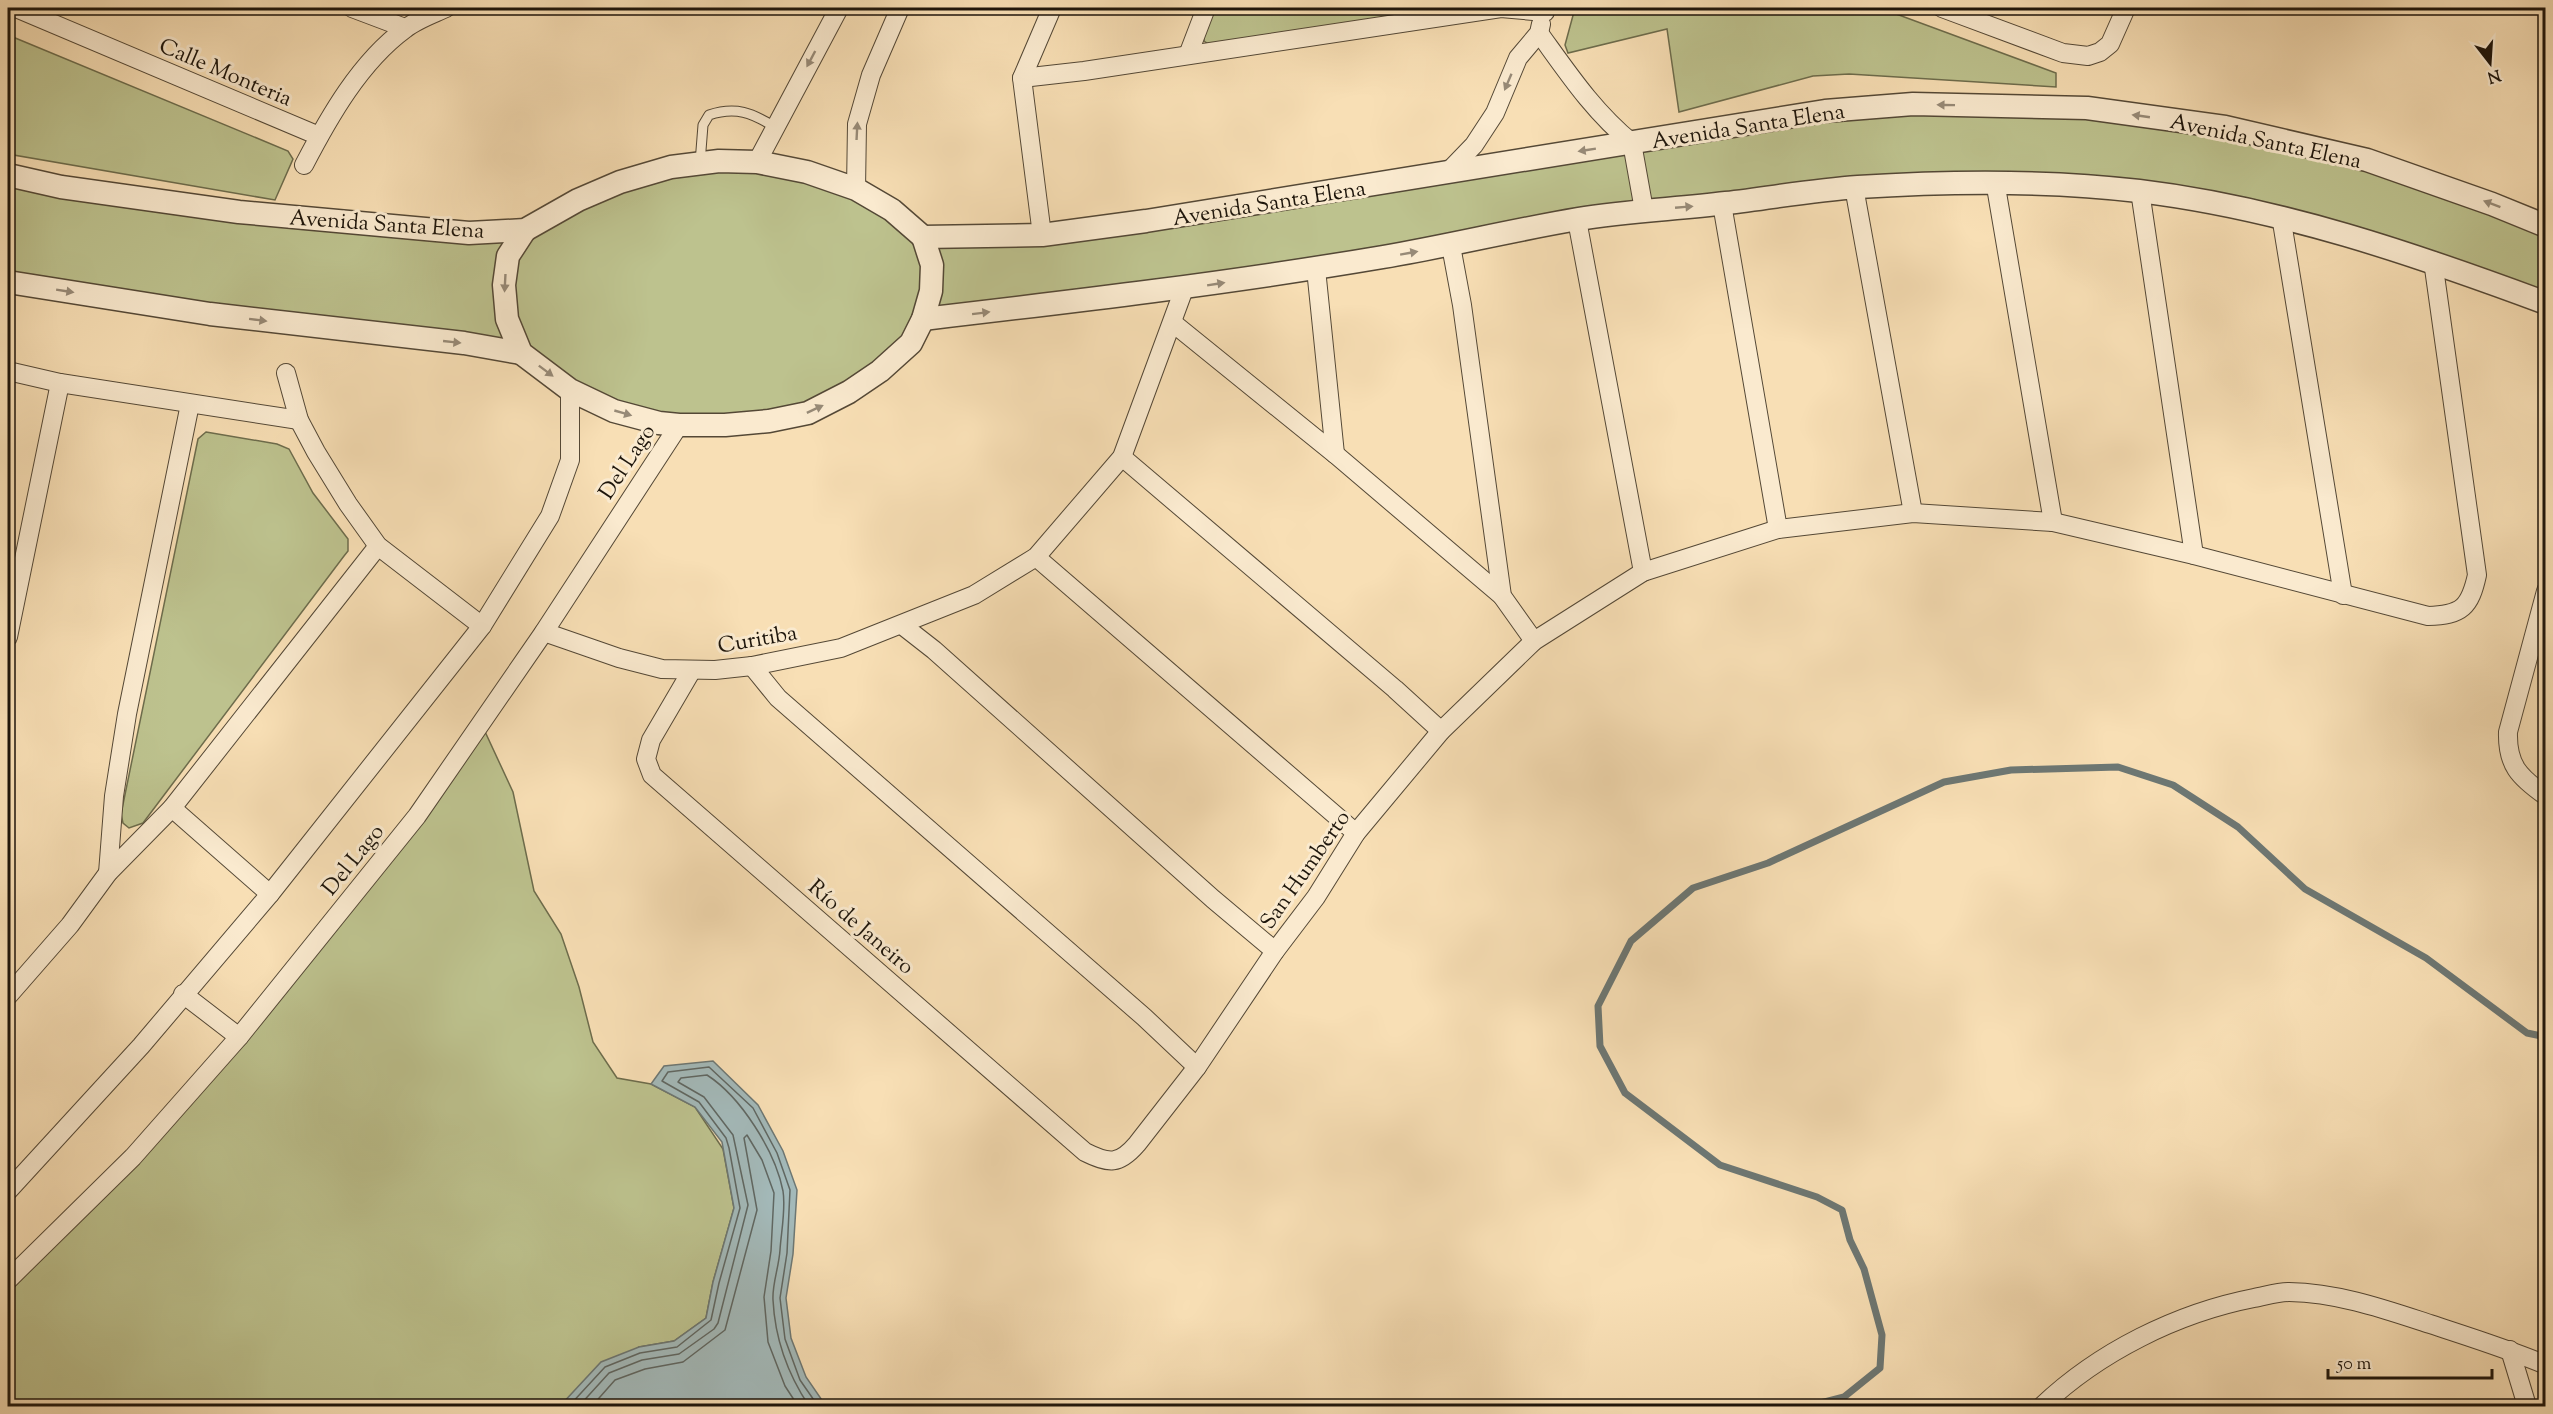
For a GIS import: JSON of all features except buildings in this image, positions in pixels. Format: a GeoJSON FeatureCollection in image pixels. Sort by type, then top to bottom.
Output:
{"type":"FeatureCollection","features":[{"type":"Feature","properties":{"kind":"street","name":"Calle Monteria"},"geometry":{"type":"LineString","coordinates":[[16,8],[319,136]]}},
{"type":"Feature","properties":{"kind":"street"},"geometry":{"type":"LineString","coordinates":[[352,8],[405,28]]}},
{"type":"Feature","properties":{"kind":"street"},"geometry":{"type":"LineString","coordinates":[[304,165],[319,136],[351,86],[377,56],[405,28],[446,8]]}},
{"type":"Feature","properties":{"kind":"street"},"geometry":{"type":"LineString","coordinates":[[757,162],[839,8]]}},
{"type":"Feature","properties":{"kind":"street"},"geometry":{"type":"LineString","coordinates":[[856,189],[857,124],[871,75],[900,8]]}},
{"type":"Feature","properties":{"kind":"street"},"geometry":{"type":"LineString","coordinates":[[1042,235],[1022,78],[1053,8]]}},
{"type":"Feature","properties":{"kind":"street"},"geometry":{"type":"LineString","coordinates":[[1188,55],[1206,8]]}},
{"type":"Feature","properties":{"kind":"street"},"geometry":{"type":"LineString","coordinates":[[1022,78],[1501,8],[1546,10],[1539,33],[1518,58],[1495,113],[1474,145],[1447,173]]}},
{"type":"Feature","properties":{"kind":"street"},"geometry":{"type":"LineString","coordinates":[[1942,8],[2064,52],[2088,56],[2110,44],[2126,8]]}},
{"type":"Feature","properties":{"kind":"street"},"geometry":{"type":"LineString","coordinates":[[1539,33],[1590,104],[1632,143],[1644,210]]}},
{"type":"Feature","properties":{"kind":"street","name":"Avenida Santa Elena"},"geometry":{"type":"LineString","coordinates":[[8,175],[61,187],[239,212],[469,233],[525,230],[578,200],[620,182],[671,167],[719,161],[757,162],[807,172],[856,189],[892,210],[923,237],[1042,235],[1146,221],[1836,110],[1913,104],[2087,108],[2225,127],[2367,160],[2492,204],[2546,226]]}},
{"type":"Feature","properties":{"kind":"street"},"geometry":{"type":"LineString","coordinates":[[1995,181],[2053,522]]}},
{"type":"Feature","properties":{"kind":"street"},"geometry":{"type":"LineString","coordinates":[[923,320],[1184,289],[1316,269],[1451,246],[1577,220],[1644,210],[1722,204],[1854,187],[1995,181],[2140,191],[2281,216],[2433,261],[2546,303]]}},
{"type":"Feature","properties":{"kind":"street"},"geometry":{"type":"LineString","coordinates":[[1854,187],[1913,513]]}},
{"type":"Feature","properties":{"kind":"street"},"geometry":{"type":"LineString","coordinates":[[2140,191],[2194,555]]}},
{"type":"Feature","properties":{"kind":"street"},"geometry":{"type":"LineString","coordinates":[[1722,204],[1778,529]]}},
{"type":"Feature","properties":{"kind":"street"},"geometry":{"type":"LineString","coordinates":[[2281,216],[2343,595]]}},
{"type":"Feature","properties":{"kind":"street"},"geometry":{"type":"LineString","coordinates":[[1577,220],[1643,572]]}},
{"type":"Feature","properties":{"kind":"street"},"geometry":{"type":"LineString","coordinates":[[521,353],[507,320],[504,285],[508,256],[525,230]]}},
{"type":"Feature","properties":{"kind":"street"},"geometry":{"type":"LineString","coordinates":[[8,282],[210,314],[464,343],[521,353],[570,390],[614,411],[659,423],[725,425],[769,421],[808,413],[849,392],[880,371],[911,343],[923,320],[931,291],[932,265],[923,237]]}},
{"type":"Feature","properties":{"kind":"street"},"geometry":{"type":"LineString","coordinates":[[1451,246],[1462,305],[1502,596]]}},
{"type":"Feature","properties":{"kind":"street","name":"San Humberto"},"geometry":{"type":"LineString","coordinates":[[1137,1144],[1197,1067],[1275,951],[1316,897],[1356,833],[1441,731],[1534,640],[1643,572],[1778,529],[1913,513],[2053,522],[2194,555],[2428,616],[2449,616],[2463,608],[2473,594],[2477,575],[2433,261]]}},
{"type":"Feature","properties":{"kind":"street"},"geometry":{"type":"LineString","coordinates":[[1316,269],[1335,454]]}},
{"type":"Feature","properties":{"kind":"street","name":"Curitiba"},"geometry":{"type":"LineString","coordinates":[[544,632],[619,658],[662,669],[715,670],[752,666],[842,648],[974,595],[1036,557],[1122,457],[1184,289]]}},
{"type":"Feature","properties":{"kind":"street"},"geometry":{"type":"LineString","coordinates":[[1173,323],[1335,454],[1502,596],[1534,640]]}},
{"type":"Feature","properties":{"kind":"street"},"geometry":{"type":"LineString","coordinates":[[8,371],[60,383],[299,420]]}},
{"type":"Feature","properties":{"kind":"street"},"geometry":{"type":"LineString","coordinates":[[286,373],[299,420],[348,504],[378,546],[482,626]]}},
{"type":"Feature","properties":{"kind":"street"},"geometry":{"type":"LineString","coordinates":[[8,637],[60,383]]}},
{"type":"Feature","properties":{"kind":"street"},"geometry":{"type":"LineString","coordinates":[[8,1191],[141,1046],[270,894],[482,626],[550,516],[570,460],[570,390]]}},
{"type":"Feature","properties":{"kind":"street"},"geometry":{"type":"LineString","coordinates":[[108,873],[114,796],[127,714],[190,404]]}},
{"type":"Feature","properties":{"kind":"street","name":"Del Lago"},"geometry":{"type":"LineString","coordinates":[[8,1280],[134,1157],[239,1037],[417,816],[544,632],[679,424]]}},
{"type":"Feature","properties":{"kind":"street"},"geometry":{"type":"LineString","coordinates":[[1122,457],[1395,689],[1441,731]]}},
{"type":"Feature","properties":{"kind":"street"},"geometry":{"type":"LineString","coordinates":[[8,996],[70,925],[108,873],[172,808],[378,546]]}},
{"type":"Feature","properties":{"kind":"street"},"geometry":{"type":"LineString","coordinates":[[1036,557],[1356,833]]}},
{"type":"Feature","properties":{"kind":"street"},"geometry":{"type":"LineString","coordinates":[[2546,591],[2508,732],[2507,747],[2515,767],[2524,780],[2546,796]]}},
{"type":"Feature","properties":{"kind":"street"},"geometry":{"type":"LineString","coordinates":[[902,625],[934,650],[1213,899],[1275,951]]}},
{"type":"Feature","properties":{"kind":"street"},"geometry":{"type":"LineString","coordinates":[[752,666],[778,698],[1144,1017],[1197,1067]]}},
{"type":"Feature","properties":{"kind":"street","name":"Río de Janeiro"},"geometry":{"type":"LineString","coordinates":[[692,670],[651,740],[646,759],[652,776],[1085,1152],[1102,1161],[1116,1160],[1127,1155],[1137,1144]]}},
{"type":"Feature","properties":{"kind":"street"},"geometry":{"type":"LineString","coordinates":[[172,808],[270,894]]}},
{"type":"Feature","properties":{"kind":"street"},"geometry":{"type":"LineString","coordinates":[[183,994],[239,1037]]}},
{"type":"Feature","properties":{"kind":"street"},"geometry":{"type":"LineString","coordinates":[[2042,1407],[2057,1392],[2115,1350],[2227,1304],[2288,1292],[2351,1299],[2510,1350],[2546,1365]]}},
{"type":"Feature","properties":{"kind":"street"},"geometry":{"type":"LineString","coordinates":[[2510,1350],[2527,1407]]}},
{"type":"Feature","properties":{"kind":"lane"},"geometry":{"type":"LineString","coordinates":[[700,163],[703,125],[709,116],[736,109],[754,114],[775,127]]}},
{"type":"Feature","properties":{"kind":"green space"},"geometry":{"type":"Polygon","coordinates":[[[1215,8],[1460,8],[1213,47],[1204,41],[1204,33],[1215,8]]]}},
{"type":"Feature","properties":{"kind":"green space"},"geometry":{"type":"Polygon","coordinates":[[[1575,8],[1880,8],[2056,73],[2056,87],[1849,74],[1813,76],[1679,112],[1667,29],[1568,53],[1565,45],[1575,8]]]}},
{"type":"Feature","properties":{"kind":"green space"},"geometry":{"type":"Polygon","coordinates":[[[8,35],[288,151],[293,159],[275,200],[8,154],[8,35]]]}},
{"type":"Feature","properties":{"kind":"green space"},"geometry":{"type":"Polygon","coordinates":[[[1913,104],[2225,127],[2545,226],[2545,303],[2433,261],[2140,191],[1854,187],[923,319],[911,343],[808,413],[659,423],[520,353],[8,282],[8,175],[61,187],[525,230],[671,167],[807,172],[923,237],[1042,235],[1913,104]]]}},
{"type":"Feature","properties":{"kind":"green space"},"geometry":{"type":"Polygon","coordinates":[[[206,432],[277,444],[289,449],[313,493],[348,539],[348,551],[143,823],[129,828],[123,823],[121,814],[198,439],[206,432]]]}},
{"type":"Feature","properties":{"kind":"green space"},"geometry":{"type":"Polygon","coordinates":[[[481,723],[513,792],[534,891],[561,934],[579,987],[593,1042],[617,1078],[651,1084],[695,1107],[723,1149],[734,1208],[713,1282],[706,1318],[674,1341],[639,1347],[581,1385],[560,1406],[8,1406],[8,1280],[133,1157],[481,723]]]}},
{"type":"Feature","properties":{"kind":"water"},"geometry":{"type":"Polygon","coordinates":[[[713,1061],[758,1105],[783,1151],[797,1190],[793,1254],[786,1298],[791,1338],[806,1377],[826,1406],[560,1406],[601,1362],[639,1347],[674,1341],[706,1318],[713,1282],[734,1208],[722,1142],[695,1107],[651,1084],[664,1066],[713,1061]]]}},
{"type":"Feature","properties":{"kind":"waterway"},"geometry":{"type":"LineString","coordinates":[[1809,1406],[1844,1397],[1880,1368],[1882,1335],[1864,1269],[1850,1240],[1842,1210],[1817,1197],[1720,1165],[1625,1093],[1600,1046],[1598,1006],[1631,941],[1693,888],[1768,863],[1944,782],[2011,770],[2118,767],[2173,785],[2238,827],[2305,889],[2426,958],[2527,1033],[2546,1037]]}}]}
